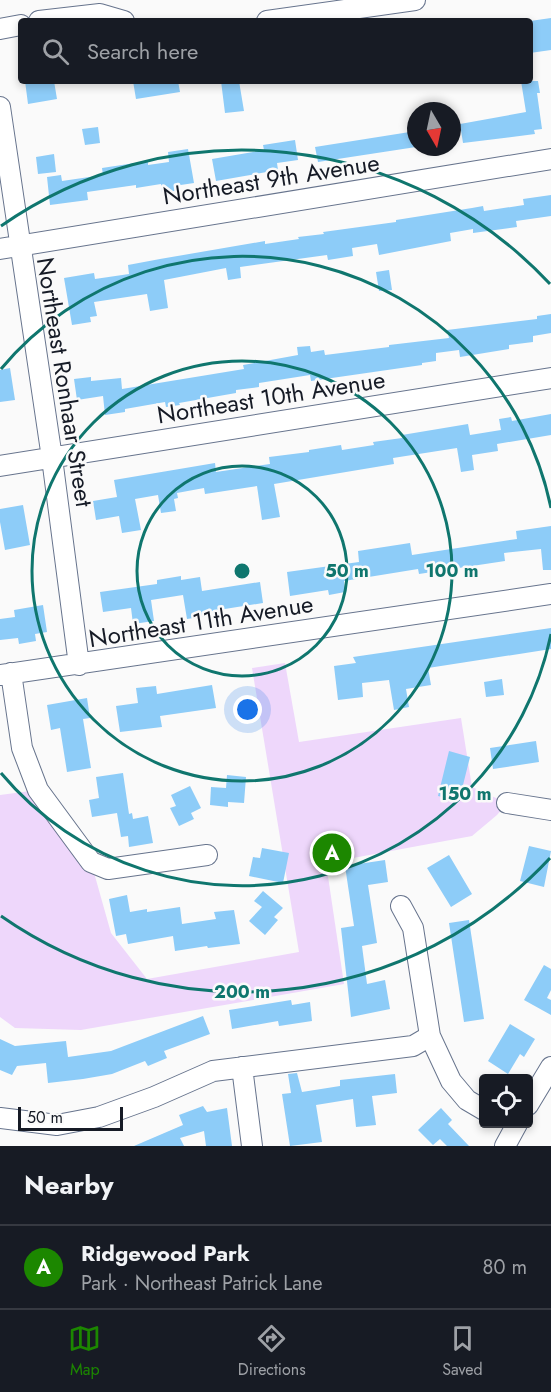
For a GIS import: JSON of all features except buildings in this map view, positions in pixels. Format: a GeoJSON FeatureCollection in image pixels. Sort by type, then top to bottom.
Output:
{"type":"FeatureCollection","features":[{"type":"Feature","properties":{"kind":"street"},"geometry":{"type":"LineString","coordinates":[[288,18],[415,0]]}},
{"type":"Feature","properties":{"kind":"street"},"geometry":{"type":"LineString","coordinates":[[65,18],[100,14],[114,18]]}},
{"type":"Feature","properties":{"kind":"street"},"geometry":{"type":"LineString","coordinates":[[0,29],[18,26]]}},
{"type":"Feature","properties":{"kind":"street","name":"Northeast Ronhaar Street"},"geometry":{"type":"LineString","coordinates":[[0,107],[9,247],[52,458],[79,665]]}},
{"type":"Feature","properties":{"kind":"street","name":"Northeast 9th Avenue"},"geometry":{"type":"LineString","coordinates":[[9,247],[551,159]]}},
{"type":"Feature","properties":{"kind":"street","name":"Northeast 10th Avenue"},"geometry":{"type":"LineString","coordinates":[[0,466],[551,378]]}},
{"type":"Feature","properties":{"kind":"street","name":"Northeast 11th Avenue"},"geometry":{"type":"LineString","coordinates":[[6,674],[551,594]]}},
{"type":"Feature","properties":{"kind":"street"},"geometry":{"type":"LineString","coordinates":[[6,674],[22,748],[38,790],[91,862],[108,869],[207,855]]}},
{"type":"Feature","properties":{"kind":"street"},"geometry":{"type":"LineString","coordinates":[[507,803],[551,810]]}},
{"type":"Feature","properties":{"kind":"street"},"geometry":{"type":"LineString","coordinates":[[402,906],[413,928],[430,1036],[451,1081],[467,1100],[479,1108]]}},
{"type":"Feature","properties":{"kind":"street"},"geometry":{"type":"LineString","coordinates":[[0,1118],[57,1125],[99,1117],[154,1097],[213,1071],[413,1046],[430,1036]]}},
{"type":"Feature","properties":{"kind":"street"},"geometry":{"type":"LineString","coordinates":[[242,1067],[252,1146]]}},
{"type":"Feature","properties":{"kind":"street"},"geometry":{"type":"LineString","coordinates":[[533,1097],[551,1067]]}},
{"type":"Feature","properties":{"kind":"shaded area"},"geometry":{"type":"Polygon","coordinates":[[[285,663],[299,742],[461,718],[472,787],[507,803],[497,815],[472,836],[326,863],[344,984],[81,1030],[15,1028],[0,1017],[0,795],[38,790],[91,862],[111,933],[147,979],[299,952],[252,668],[285,663]]]}},
{"type":"Feature","properties":{"kind":"place","name":"Ridgewood Park"},"geometry":{"type":"Point","coordinates":[332,853]}}]}
